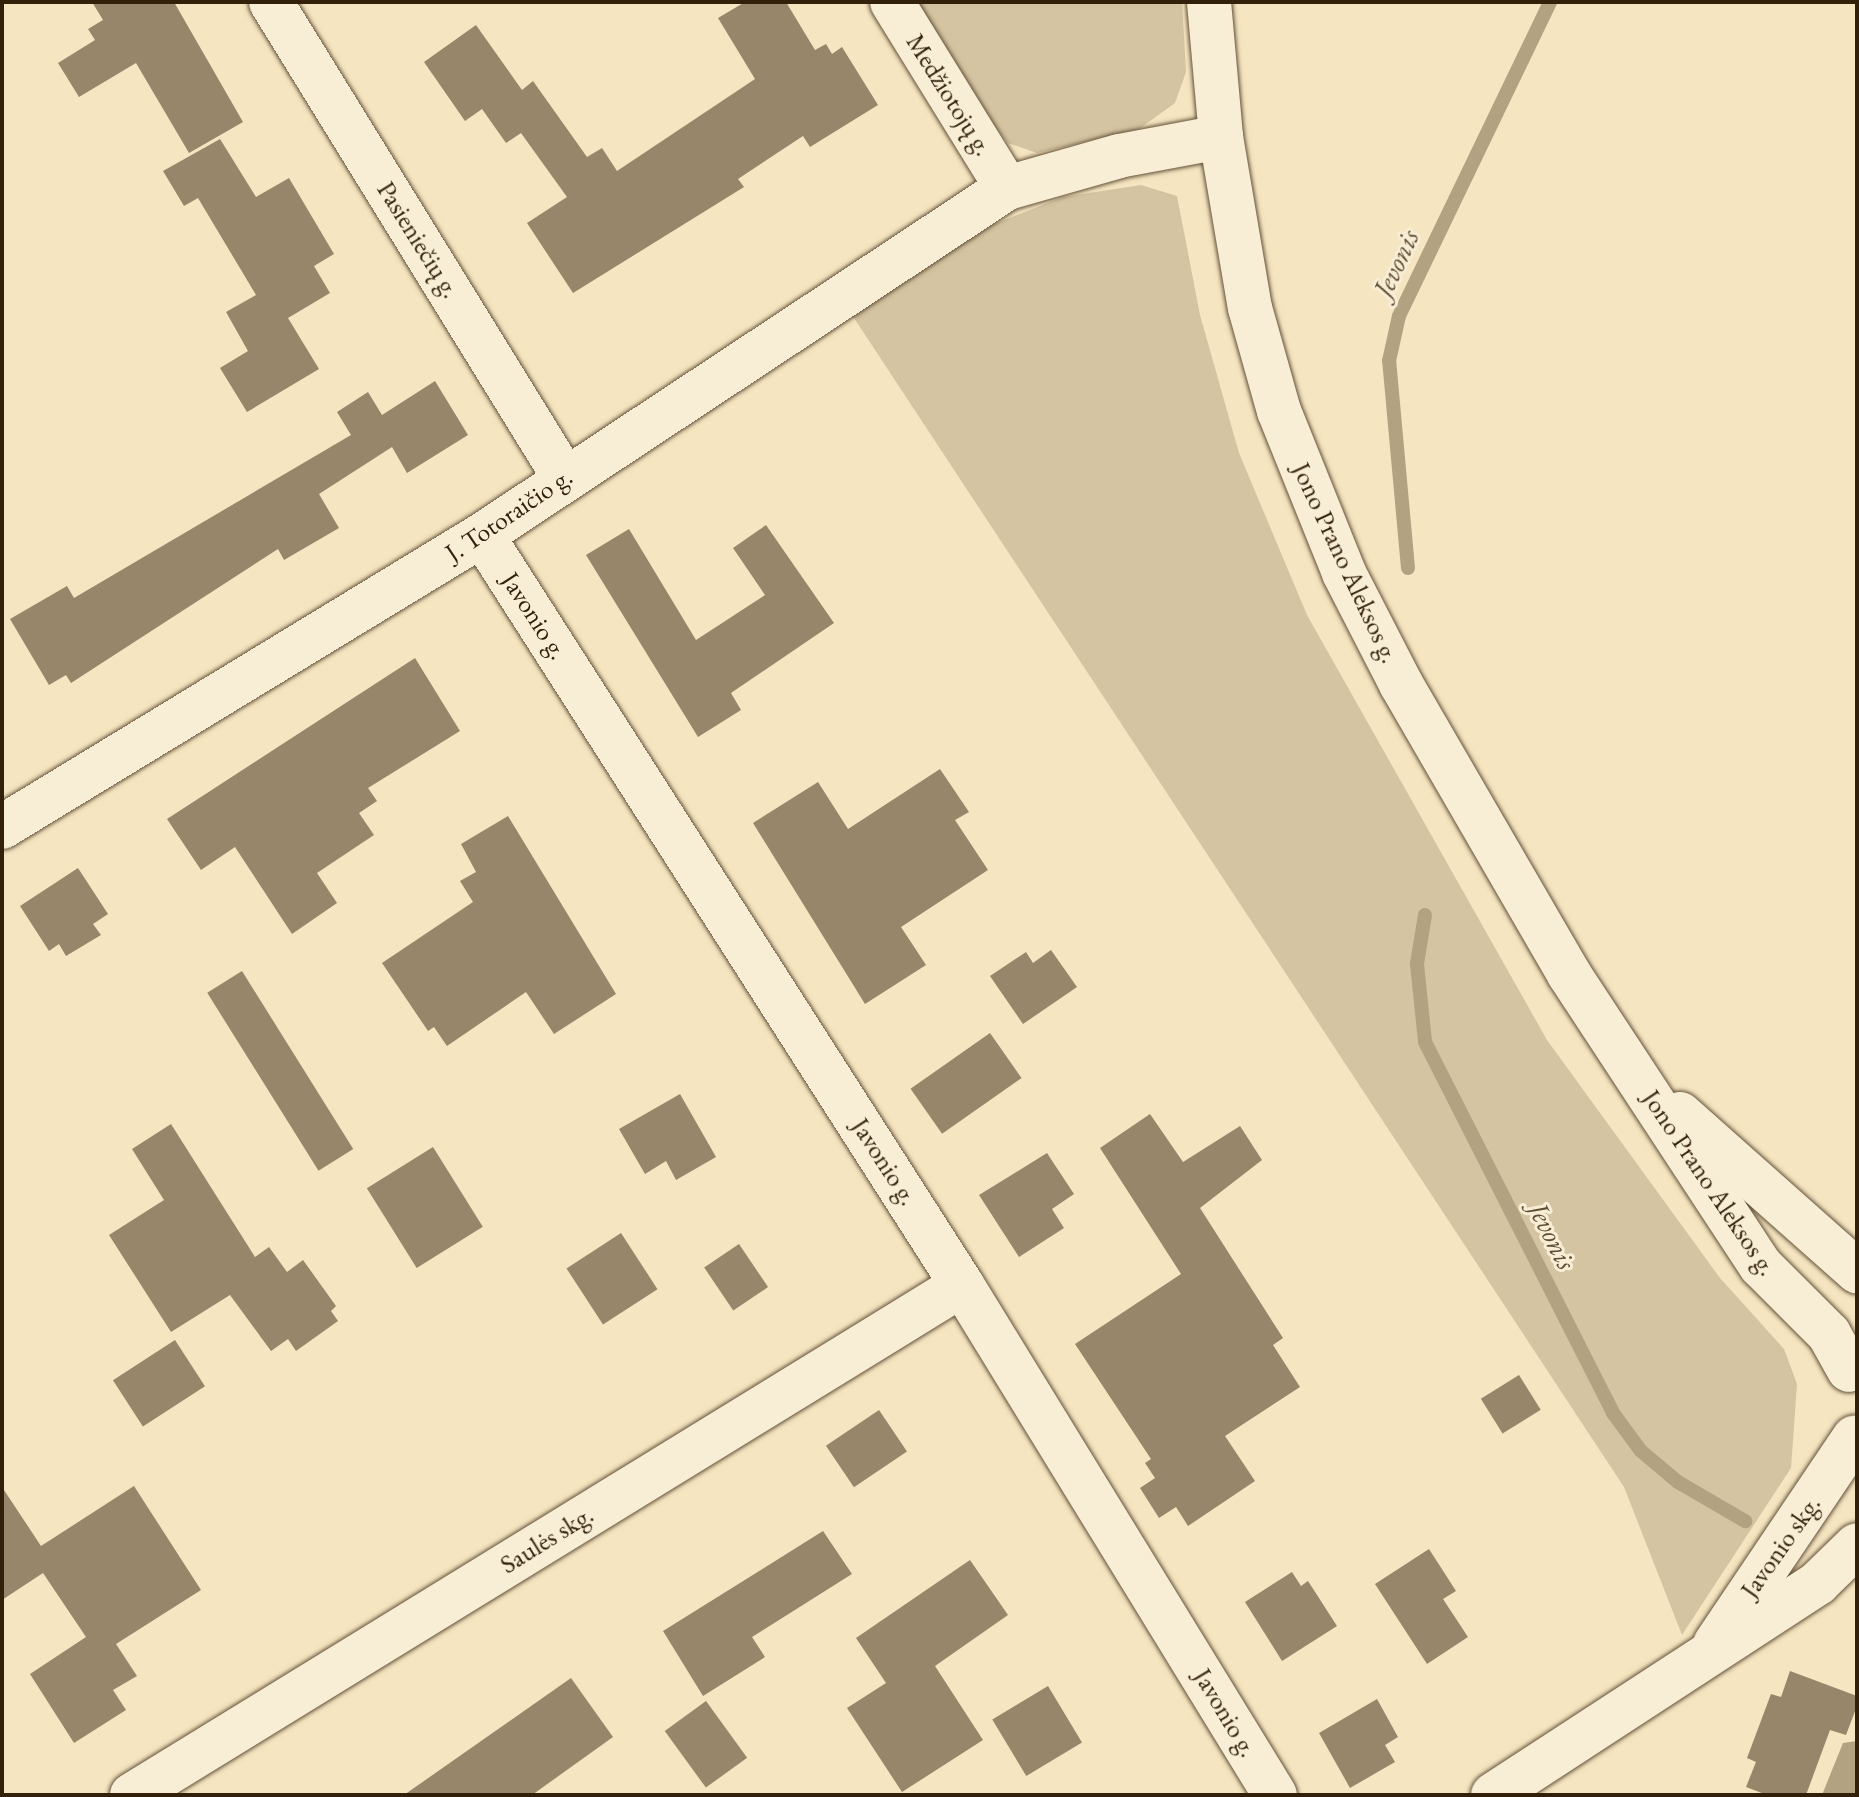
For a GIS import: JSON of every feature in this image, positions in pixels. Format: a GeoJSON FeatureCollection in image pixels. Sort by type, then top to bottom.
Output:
{"type":"FeatureCollection","features":[{"type":"Feature","properties":{"kind":"street","name":"Pasieniečių g."},"geometry":{"type":"LineString","coordinates":[[271,2],[564,477]]}},
{"type":"Feature","properties":{"kind":"street","name":"Medžiotojų g."},"geometry":{"type":"LineString","coordinates":[[892,2],[1007,188]]}},
{"type":"Feature","properties":{"kind":"street","name":"Jono Prano Aleksos g."},"geometry":{"type":"LineString","coordinates":[[1209,2],[1221,137],[1250,308],[1279,411],[1344,573],[1487,836],[1631,1068],[1761,1266],[1853,1359]]}},
{"type":"Feature","properties":{"kind":"street","name":"J. Totoraičio g."},"geometry":{"type":"LineString","coordinates":[[2,827],[482,535],[564,477],[1007,188],[1119,156],[1221,137]]}},
{"type":"Feature","properties":{"kind":"street","name":"Javonio g."},"geometry":{"type":"LineString","coordinates":[[482,535],[962,1285],[1275,1795]]}},
{"type":"Feature","properties":{"kind":"street","name":"Jono Prano Aleksos g."},"geometry":{"type":"LineString","coordinates":[[1631,1068],[1857,1271]]}},
{"type":"Feature","properties":{"kind":"street","name":"Saulės skg."},"geometry":{"type":"LineString","coordinates":[[132,1795],[962,1285]]}},
{"type":"Feature","properties":{"kind":"street"},"geometry":{"type":"LineString","coordinates":[[1853,1359],[1845,1393],[1855,1440]]}},
{"type":"Feature","properties":{"kind":"street","name":"Javonio skg."},"geometry":{"type":"LineString","coordinates":[[1708,1656],[1855,1440]]}},
{"type":"Feature","properties":{"kind":"street","name":"Javonio skg."},"geometry":{"type":"LineString","coordinates":[[1493,1795],[1818,1583],[1857,1545]]}},
{"type":"Feature","properties":{"kind":"shaded area"},"geometry":{"type":"Polygon","coordinates":[[[918,2],[1182,2],[1186,72],[1175,103],[1139,129],[1037,153],[1008,143],[991,122],[918,2]]]}},
{"type":"Feature","properties":{"kind":"shaded area"},"geometry":{"type":"Polygon","coordinates":[[[1141,185],[1177,196],[1200,315],[1239,453],[1307,615],[1547,1040],[1720,1278],[1784,1349],[1797,1384],[1791,1468],[1682,1635],[1624,1487],[852,315],[989,226],[1063,197],[1141,185]]]}},
{"type":"Feature","properties":{"kind":"shaded area"},"geometry":{"type":"Polygon","coordinates":[[[1857,1741],[1857,1795],[1822,1795],[1843,1743],[1857,1741]]]}},
{"type":"Feature","properties":{"kind":"building"},"geometry":{"type":"Polygon","coordinates":[[[92,2],[174,2],[243,122],[189,153],[136,63],[79,97],[58,63],[95,40],[88,29],[103,20],[92,2]]]}},
{"type":"Feature","properties":{"kind":"building"},"geometry":{"type":"Polygon","coordinates":[[[745,2],[786,2],[815,50],[826,44],[832,54],[842,47],[878,105],[810,147],[803,136],[738,179],[744,187],[573,293],[527,223],[567,197],[521,133],[506,143],[482,109],[465,121],[424,62],[476,25],[522,90],[533,81],[587,157],[602,148],[617,171],[755,79],[718,18],[745,2]]]}},
{"type":"Feature","properties":{"kind":"building"},"geometry":{"type":"Polygon","coordinates":[[[220,139],[256,197],[289,178],[334,254],[314,266],[330,293],[288,318],[319,369],[247,412],[220,368],[248,351],[226,312],[256,295],[198,198],[184,206],[163,171],[220,139]]]}},
{"type":"Feature","properties":{"kind":"building"},"geometry":{"type":"Polygon","coordinates":[[[435,381],[468,435],[407,473],[392,447],[319,494],[339,528],[284,560],[278,549],[71,683],[66,675],[49,685],[10,619],[67,586],[74,598],[351,435],[337,412],[368,392],[382,415],[435,381]]]}},
{"type":"Feature","properties":{"kind":"building"},"geometry":{"type":"Polygon","coordinates":[[[766,525],[834,623],[731,693],[741,710],[698,737],[586,555],[629,529],[696,640],[765,595],[733,548],[766,525]]]}},
{"type":"Feature","properties":{"kind":"building"},"geometry":{"type":"Polygon","coordinates":[[[415,658],[460,731],[368,788],[377,801],[359,813],[374,835],[317,873],[337,903],[292,934],[235,847],[201,870],[167,819],[415,658]]]}},
{"type":"Feature","properties":{"kind":"building"},"geometry":{"type":"Polygon","coordinates":[[[940,769],[969,812],[955,820],[988,870],[901,927],[926,965],[865,1004],[753,823],[818,782],[848,829],[940,769]]]}},
{"type":"Feature","properties":{"kind":"building"},"geometry":{"type":"Polygon","coordinates":[[[508,816],[616,994],[554,1034],[526,992],[447,1046],[434,1027],[428,1031],[382,963],[473,902],[460,881],[476,872],[461,844],[508,816]]]}},
{"type":"Feature","properties":{"kind":"building"},"geometry":{"type":"Polygon","coordinates":[[[78,868],[108,914],[93,924],[101,935],[66,956],[59,944],[49,951],[20,906],[78,868]]]}},
{"type":"Feature","properties":{"kind":"building"},"geometry":{"type":"Polygon","coordinates":[[[1051,950],[1077,987],[1023,1024],[990,976],[1026,952],[1033,963],[1051,950]]]}},
{"type":"Feature","properties":{"kind":"building"},"geometry":{"type":"Polygon","coordinates":[[[242,971],[353,1149],[319,1171],[207,993],[242,971]]]}},
{"type":"Feature","properties":{"kind":"building"},"geometry":{"type":"Polygon","coordinates":[[[990,1033],[1022,1078],[942,1134],[911,1089],[990,1033]]]}},
{"type":"Feature","properties":{"kind":"building"},"geometry":{"type":"Polygon","coordinates":[[[680,1094],[716,1157],[676,1180],[666,1161],[645,1174],[619,1129],[680,1094]]]}},
{"type":"Feature","properties":{"kind":"building"},"geometry":{"type":"Polygon","coordinates":[[[1150,1114],[1183,1162],[1240,1126],[1262,1160],[1200,1208],[1283,1338],[1273,1345],[1300,1387],[1225,1436],[1255,1481],[1188,1526],[1176,1507],[1159,1518],[1140,1488],[1155,1478],[1145,1463],[1151,1459],[1075,1344],[1181,1274],[1100,1148],[1150,1114]]]}},
{"type":"Feature","properties":{"kind":"building"},"geometry":{"type":"Polygon","coordinates":[[[171,1124],[255,1257],[269,1247],[287,1272],[303,1260],[336,1306],[331,1311],[338,1321],[296,1351],[288,1339],[271,1351],[230,1295],[171,1332],[109,1235],[164,1200],[132,1149],[171,1124]]]}},
{"type":"Feature","properties":{"kind":"building"},"geometry":{"type":"Polygon","coordinates":[[[433,1147],[483,1227],[417,1268],[367,1188],[433,1147]]]}},
{"type":"Feature","properties":{"kind":"building"},"geometry":{"type":"Polygon","coordinates":[[[1047,1153],[1074,1194],[1052,1209],[1064,1228],[1019,1257],[979,1195],[1047,1153]]]}},
{"type":"Feature","properties":{"kind":"building"},"geometry":{"type":"Polygon","coordinates":[[[621,1233],[657,1289],[603,1325],[566,1268],[621,1233]]]}},
{"type":"Feature","properties":{"kind":"building"},"geometry":{"type":"Polygon","coordinates":[[[739,1244],[768,1287],[733,1311],[704,1267],[739,1244]]]}},
{"type":"Feature","properties":{"kind":"building"},"geometry":{"type":"Polygon","coordinates":[[[175,1340],[205,1386],[143,1426],[113,1380],[175,1340]]]}},
{"type":"Feature","properties":{"kind":"building"},"geometry":{"type":"Polygon","coordinates":[[[1519,1375],[1541,1410],[1503,1434],[1481,1399],[1519,1375]]]}},
{"type":"Feature","properties":{"kind":"building"},"geometry":{"type":"Polygon","coordinates":[[[879,1410],[907,1451],[854,1487],[826,1446],[879,1410]]]}},
{"type":"Feature","properties":{"kind":"building"},"geometry":{"type":"Polygon","coordinates":[[[134,1486],[201,1590],[116,1644],[137,1676],[113,1690],[126,1710],[74,1743],[30,1674],[86,1637],[43,1573],[2,1600],[2,1487],[41,1546],[134,1486]]]}},
{"type":"Feature","properties":{"kind":"building"},"geometry":{"type":"Polygon","coordinates":[[[823,1531],[852,1574],[752,1637],[765,1657],[703,1696],[663,1631],[823,1531]]]}},
{"type":"Feature","properties":{"kind":"building"},"geometry":{"type":"Polygon","coordinates":[[[1429,1549],[1456,1591],[1443,1599],[1468,1637],[1427,1664],[1375,1584],[1429,1549]]]}},
{"type":"Feature","properties":{"kind":"building"},"geometry":{"type":"Polygon","coordinates":[[[970,1560],[1008,1615],[935,1666],[983,1740],[902,1792],[847,1708],[886,1683],[856,1638],[970,1560]]]}},
{"type":"Feature","properties":{"kind":"building"},"geometry":{"type":"Polygon","coordinates":[[[1292,1572],[1301,1586],[1308,1581],[1337,1626],[1282,1661],[1245,1602],[1292,1572]]]}},
{"type":"Feature","properties":{"kind":"building"},"geometry":{"type":"Polygon","coordinates":[[[1790,1671],[1857,1696],[1857,1706],[1846,1735],[1830,1730],[1806,1795],[1767,1795],[1746,1787],[1756,1762],[1747,1758],[1771,1694],[1781,1697],[1790,1671]]]}},
{"type":"Feature","properties":{"kind":"building"},"geometry":{"type":"Polygon","coordinates":[[[571,1678],[613,1737],[532,1795],[404,1795],[571,1678]]]}},
{"type":"Feature","properties":{"kind":"building"},"geometry":{"type":"Polygon","coordinates":[[[1048,1686],[1082,1743],[1026,1776],[992,1719],[1048,1686]]]}},
{"type":"Feature","properties":{"kind":"building"},"geometry":{"type":"Polygon","coordinates":[[[1377,1699],[1398,1737],[1385,1745],[1395,1762],[1350,1788],[1319,1733],[1377,1699]]]}},
{"type":"Feature","properties":{"kind":"building"},"geometry":{"type":"Polygon","coordinates":[[[706,1701],[747,1758],[706,1788],[665,1731],[706,1701]]]}},
{"type":"Feature","properties":{"kind":"waterway","name":"Jevonis"},"geometry":{"type":"LineString","coordinates":[[1408,568],[1389,361],[1399,316],[1550,2]]}},
{"type":"Feature","properties":{"kind":"waterway","name":"Jevonis"},"geometry":{"type":"LineString","coordinates":[[1425,915],[1417,964],[1425,1042],[1613,1413],[1641,1451],[1678,1482],[1745,1521]]}}]}
